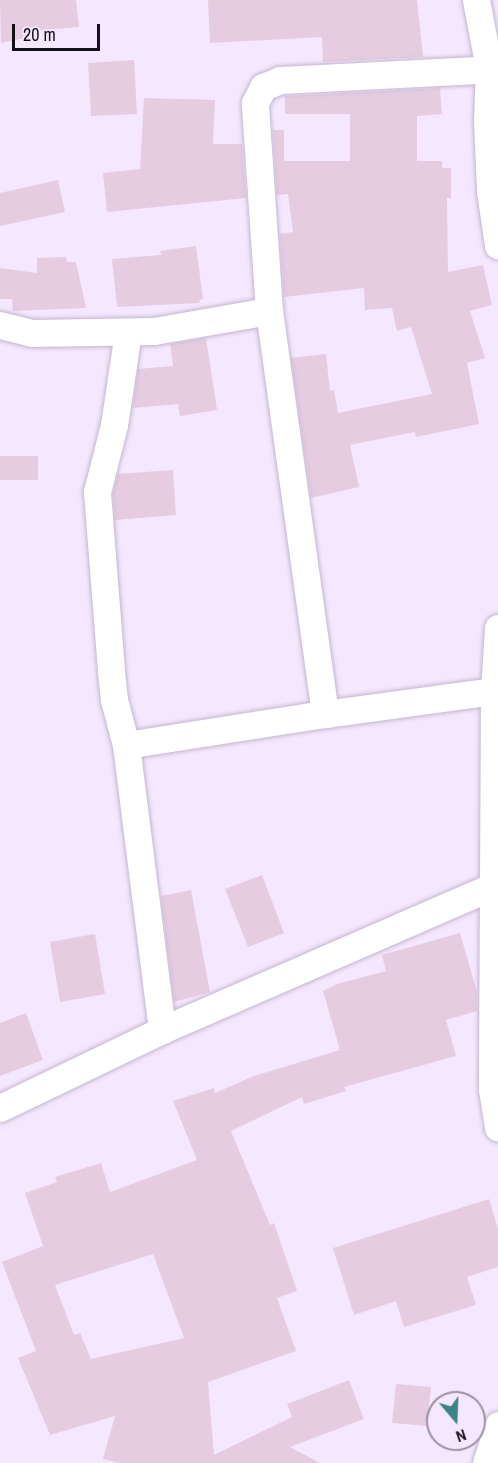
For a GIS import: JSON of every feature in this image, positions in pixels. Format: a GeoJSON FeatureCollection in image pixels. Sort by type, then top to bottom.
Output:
{"type":"FeatureCollection","features":[{"type":"Feature","properties":{"kind":"street"},"geometry":{"type":"LineString","coordinates":[[476,0],[493,68],[487,121],[490,191],[498,245]]}},
{"type":"Feature","properties":{"kind":"street"},"geometry":{"type":"LineString","coordinates":[[325,714],[269,310],[255,103],[262,87],[280,80],[493,68]]}},
{"type":"Feature","properties":{"kind":"street"},"geometry":{"type":"LineString","coordinates":[[0,326],[32,333],[154,332],[269,310]]}},
{"type":"Feature","properties":{"kind":"street"},"geometry":{"type":"LineString","coordinates":[[128,332],[114,425],[97,492],[114,700],[126,745],[162,1030]]}},
{"type":"Feature","properties":{"kind":"street"},"geometry":{"type":"LineString","coordinates":[[498,628],[494,691],[496,820],[492,1089],[498,1128]]}},
{"type":"Feature","properties":{"kind":"street"},"geometry":{"type":"LineString","coordinates":[[126,745],[494,691]]}},
{"type":"Feature","properties":{"kind":"street"},"geometry":{"type":"LineString","coordinates":[[0,1108],[162,1030],[495,885]]}},
{"type":"Feature","properties":{"kind":"street"},"geometry":{"type":"LineString","coordinates":[[486,1463],[498,1425]]}},
{"type":"Feature","properties":{"kind":"building"},"geometry":{"type":"Polygon","coordinates":[[[0,0],[76,0],[79,27],[40,30],[40,35],[1,43],[0,0]]]}},
{"type":"Feature","properties":{"kind":"building"},"geometry":{"type":"Polygon","coordinates":[[[208,0],[417,0],[423,57],[323,62],[322,37],[210,43],[208,0]]]}},
{"type":"Feature","properties":{"kind":"building"},"geometry":{"type":"Polygon","coordinates":[[[134,60],[137,114],[91,116],[88,63],[134,60]]]}},
{"type":"Feature","properties":{"kind":"building"},"geometry":{"type":"Polygon","coordinates":[[[440,88],[442,114],[417,116],[417,161],[442,161],[442,168],[451,168],[451,198],[447,198],[448,272],[483,265],[492,305],[470,311],[485,358],[467,363],[479,424],[416,437],[415,432],[350,445],[359,487],[311,498],[291,358],[326,354],[330,391],[334,390],[338,413],[432,394],[411,327],[397,331],[392,308],[365,310],[364,288],[284,297],[280,234],[293,232],[288,194],[277,195],[273,130],[284,130],[284,161],[350,161],[350,114],[285,114],[285,96],[440,88]]]}},
{"type":"Feature","properties":{"kind":"building"},"geometry":{"type":"Polygon","coordinates":[[[144,98],[215,100],[213,144],[242,144],[246,198],[107,212],[103,173],[140,169],[144,98]]]}},
{"type":"Feature","properties":{"kind":"building"},"geometry":{"type":"Polygon","coordinates":[[[58,180],[65,212],[0,226],[0,193],[58,180]]]}},
{"type":"Feature","properties":{"kind":"building"},"geometry":{"type":"Polygon","coordinates":[[[196,246],[203,299],[199,300],[200,303],[117,307],[112,259],[161,255],[160,251],[196,246]]]}},
{"type":"Feature","properties":{"kind":"building"},"geometry":{"type":"Polygon","coordinates":[[[66,257],[67,262],[76,262],[86,308],[13,311],[12,299],[0,299],[0,268],[37,273],[37,258],[66,257]]]}},
{"type":"Feature","properties":{"kind":"building"},"geometry":{"type":"Polygon","coordinates":[[[206,338],[217,410],[180,416],[178,404],[133,408],[138,369],[173,366],[170,344],[206,338]]]}},
{"type":"Feature","properties":{"kind":"building"},"geometry":{"type":"Polygon","coordinates":[[[0,456],[38,456],[38,480],[0,480],[0,456]]]}},
{"type":"Feature","properties":{"kind":"building"},"geometry":{"type":"Polygon","coordinates":[[[173,470],[176,515],[115,520],[113,493],[118,474],[173,470]]]}},
{"type":"Feature","properties":{"kind":"building"},"geometry":{"type":"Polygon","coordinates":[[[262,875],[284,933],[248,947],[225,889],[262,875]]]}},
{"type":"Feature","properties":{"kind":"building"},"geometry":{"type":"Polygon","coordinates":[[[191,890],[210,992],[174,1002],[161,896],[191,890]]]}},
{"type":"Feature","properties":{"kind":"building"},"geometry":{"type":"Polygon","coordinates":[[[460,933],[477,992],[477,1011],[446,1020],[456,1056],[344,1087],[346,1091],[304,1104],[302,1097],[231,1131],[270,1225],[274,1223],[297,1291],[277,1298],[296,1351],[208,1382],[214,1455],[292,1417],[287,1404],[349,1380],[364,1419],[290,1447],[320,1463],[120,1463],[103,1459],[115,1416],[50,1435],[18,1358],[36,1351],[2,1262],[43,1246],[25,1193],[57,1182],[55,1177],[101,1163],[110,1192],[197,1160],[173,1101],[214,1088],[215,1093],[254,1076],[340,1050],[323,991],[337,984],[386,971],[382,955],[460,933]],[[153,1254],[55,1285],[74,1335],[80,1333],[91,1359],[184,1338],[153,1254]]]}},
{"type":"Feature","properties":{"kind":"building"},"geometry":{"type":"Polygon","coordinates":[[[95,934],[105,994],[60,1002],[50,942],[95,934]]]}},
{"type":"Feature","properties":{"kind":"building"},"geometry":{"type":"Polygon","coordinates":[[[26,1013],[43,1060],[0,1076],[0,1023],[26,1013]]]}},
{"type":"Feature","properties":{"kind":"building"},"geometry":{"type":"Polygon","coordinates":[[[489,1199],[498,1229],[498,1267],[467,1277],[476,1305],[404,1327],[396,1301],[354,1315],[333,1248],[489,1199]]]}},
{"type":"Feature","properties":{"kind":"building"},"geometry":{"type":"Polygon","coordinates":[[[396,1384],[431,1387],[431,1391],[426,1391],[426,1426],[392,1423],[396,1384]]]}}]}
